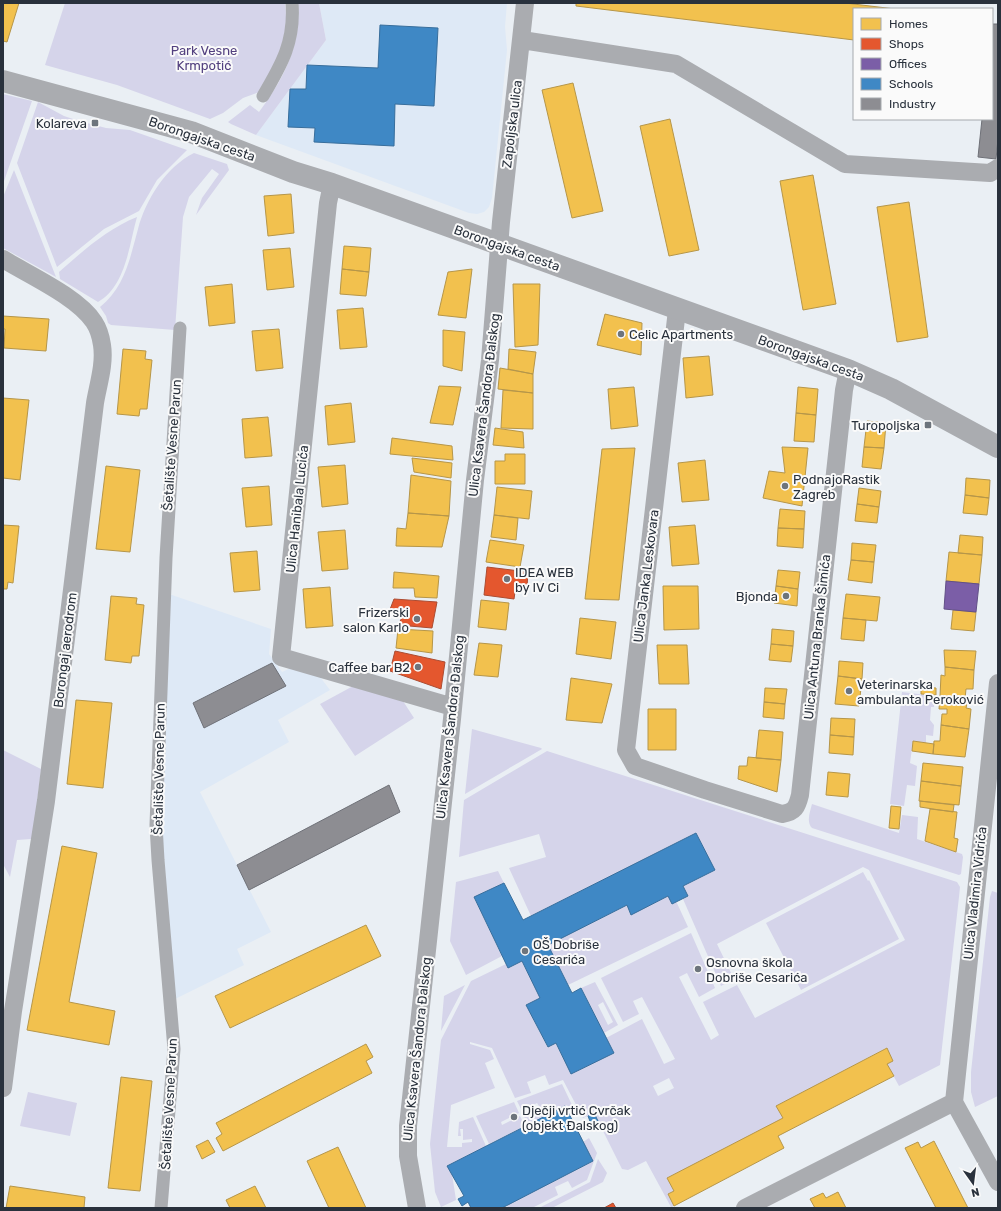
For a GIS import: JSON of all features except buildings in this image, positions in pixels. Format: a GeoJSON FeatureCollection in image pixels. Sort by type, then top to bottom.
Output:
{"type":"FeatureCollection","features":[{"type":"Feature","properties":{"kind":"street"},"geometry":{"type":"LineString","coordinates":[[263,96],[283,61],[286,52],[293,20],[292,3]]}},
{"type":"Feature","properties":{"kind":"street","name":"Zapoljska ulica"},"geometry":{"type":"LineString","coordinates":[[500,246],[501,222],[525,3]]}},
{"type":"Feature","properties":{"kind":"street"},"geometry":{"type":"LineString","coordinates":[[522,40],[676,64],[845,164],[994,171]]}},
{"type":"Feature","properties":{"kind":"street","name":"Borongajska cesta"},"geometry":{"type":"LineString","coordinates":[[3,81],[190,132],[293,172],[332,184],[677,310],[848,370],[891,388],[998,447]]}},
{"type":"Feature","properties":{"kind":"street","name":"Ulica Hanibala Lucića"},"geometry":{"type":"LineString","coordinates":[[332,184],[328,203],[281,657],[453,707]]}},
{"type":"Feature","properties":{"kind":"street","name":"Ulica Ksavera Šandora Đalskog"},"geometry":{"type":"LineString","coordinates":[[417,1208],[408,1156],[408,1126],[453,707],[475,480],[490,360],[500,246]]}},
{"type":"Feature","properties":{"kind":"street","name":"Borongaj aerodrom"},"geometry":{"type":"LineString","coordinates":[[3,259],[64,295],[85,310],[95,322],[99,333],[103,360],[95,403],[46,801],[3,1088]]}},
{"type":"Feature","properties":{"kind":"street","name":"Ulica Janka Leskovara"},"geometry":{"type":"LineString","coordinates":[[677,310],[626,750],[635,766],[705,790]]}},
{"type":"Feature","properties":{"kind":"street","name":"Šetalište Vesne Parun"},"geometry":{"type":"LineString","coordinates":[[161,1208],[174,1049],[156,825],[166,558],[180,328]]}},
{"type":"Feature","properties":{"kind":"street","name":"Ulica Antuna Branka Šimića"},"geometry":{"type":"LineString","coordinates":[[705,790],[782,814],[791,813],[798,805],[844,390],[848,370]]}},
{"type":"Feature","properties":{"kind":"street","name":"Ulica Vladimira Vidrića"},"geometry":{"type":"LineString","coordinates":[[954,1102],[957,1055],[998,683]]}},
{"type":"Feature","properties":{"kind":"street"},"geometry":{"type":"LineString","coordinates":[[745,1208],[954,1102],[998,1182]]}},
{"type":"Feature","properties":{"kind":"shaded area"},"geometry":{"type":"Polygon","coordinates":[[[319,3],[507,3],[505,27],[507,50],[492,198],[489,207],[484,212],[477,214],[469,213],[256,135],[326,40],[319,3]]]}},
{"type":"Feature","properties":{"kind":"shaded area"},"geometry":{"type":"Polygon","coordinates":[[[169,594],[271,629],[269,654],[282,672],[295,666],[317,673],[330,690],[278,720],[289,742],[200,792],[271,932],[237,949],[244,965],[175,999],[162,830],[169,594]]]}},
{"type":"Feature","properties":{"kind":"green space","name":"Park Vesne Krmpotić"},"geometry":{"type":"Polygon","coordinates":[[[65,3],[285,3],[285,28],[276,60],[259,92],[243,98],[223,113],[210,119],[117,85],[45,65],[65,3]]]}},
{"type":"Feature","properties":{"kind":"green space"},"geometry":{"type":"Polygon","coordinates":[[[298,3],[319,3],[326,40],[256,135],[228,122],[250,105],[259,112],[276,87],[294,47],[297,33],[298,3]]]}},
{"type":"Feature","properties":{"kind":"green space"},"geometry":{"type":"Polygon","coordinates":[[[3,94],[32,101],[3,184],[3,94]]]}},
{"type":"Feature","properties":{"kind":"green space"},"geometry":{"type":"Polygon","coordinates":[[[38,102],[64,116],[76,120],[106,128],[130,130],[187,150],[157,180],[139,211],[104,229],[57,267],[17,163],[38,102]]]}},
{"type":"Feature","properties":{"kind":"green space"},"geometry":{"type":"Polygon","coordinates":[[[194,153],[227,164],[229,170],[196,215],[202,198],[219,174],[212,169],[189,197],[183,217],[175,330],[111,325],[108,323],[106,316],[100,307],[121,281],[129,261],[146,206],[158,185],[166,175],[184,159],[194,153]]]}},
{"type":"Feature","properties":{"kind":"green space"},"geometry":{"type":"Polygon","coordinates":[[[14,170],[56,277],[3,248],[3,197],[14,170]]]}},
{"type":"Feature","properties":{"kind":"green space"},"geometry":{"type":"Polygon","coordinates":[[[137,217],[129,252],[121,275],[115,286],[107,295],[98,302],[60,279],[59,272],[86,249],[105,234],[137,217]]]}},
{"type":"Feature","properties":{"kind":"green space"},"geometry":{"type":"Polygon","coordinates":[[[355,685],[403,701],[414,718],[355,756],[320,704],[355,685]]]}},
{"type":"Feature","properties":{"kind":"green space"},"geometry":{"type":"Polygon","coordinates":[[[902,692],[926,695],[925,701],[934,702],[934,707],[931,707],[930,720],[934,725],[933,736],[926,735],[926,743],[913,741],[910,763],[917,766],[915,786],[907,785],[904,806],[890,804],[902,692]]]}},
{"type":"Feature","properties":{"kind":"green space"},"geometry":{"type":"Polygon","coordinates":[[[472,729],[541,748],[542,749],[465,794],[472,729]]]}},
{"type":"Feature","properties":{"kind":"green space"},"geometry":{"type":"Polygon","coordinates":[[[3,750],[41,769],[33,837],[31,839],[17,840],[10,877],[3,864],[3,750]]]}},
{"type":"Feature","properties":{"kind":"green space","name":"Osnovna škola Dobriše Cesarića"},"geometry":{"type":"Polygon","coordinates":[[[547,751],[957,882],[960,887],[940,1065],[899,1086],[887,1064],[893,1061],[886,1048],[777,1106],[783,1118],[668,1178],[674,1191],[668,1194],[674,1206],[671,1207],[646,1161],[628,1170],[622,1169],[594,1113],[583,1118],[563,1080],[549,1085],[545,1075],[527,1082],[531,1093],[515,1098],[492,1048],[470,1042],[470,1044],[490,1050],[494,1059],[485,1063],[495,1088],[451,1105],[447,1147],[462,1147],[462,1143],[472,1142],[472,1139],[463,1140],[463,1129],[460,1129],[461,1136],[458,1136],[459,1122],[473,1117],[486,1146],[452,1174],[456,1200],[441,1207],[435,1192],[430,1144],[441,1040],[471,981],[506,964],[508,968],[522,961],[540,998],[526,1005],[547,1046],[556,1043],[571,1074],[613,1053],[606,1038],[642,1019],[664,1064],[675,1059],[642,997],[633,1001],[639,1014],[623,1022],[601,978],[691,933],[715,988],[699,997],[687,973],[679,977],[711,1040],[719,1035],[703,1002],[737,985],[755,1018],[905,940],[869,870],[863,867],[717,944],[734,979],[721,986],[683,899],[688,896],[683,886],[715,870],[696,833],[531,916],[509,868],[546,857],[539,834],[459,857],[464,800],[547,751]],[[669,1078],[653,1086],[658,1096],[674,1088],[669,1078]]]}},
{"type":"Feature","properties":{"kind":"green space"},"geometry":{"type":"Polygon","coordinates":[[[812,804],[899,833],[902,815],[918,817],[917,839],[962,854],[961,874],[959,875],[812,828],[809,820],[812,804]]]}},
{"type":"Feature","properties":{"kind":"green space"},"geometry":{"type":"Polygon","coordinates":[[[498,871],[504,883],[474,898],[502,956],[466,975],[450,941],[456,882],[498,871]]]}},
{"type":"Feature","properties":{"kind":"green space"},"geometry":{"type":"Polygon","coordinates":[[[863,872],[868,881],[869,880],[899,939],[801,990],[766,923],[863,872]]]}},
{"type":"Feature","properties":{"kind":"green space"},"geometry":{"type":"Polygon","coordinates":[[[992,891],[998,893],[998,1096],[975,1107],[971,1092],[971,1072],[990,897],[992,891]]]}},
{"type":"Feature","properties":{"kind":"green space"},"geometry":{"type":"Polygon","coordinates":[[[668,896],[676,901],[688,927],[568,985],[548,945],[627,905],[631,914],[668,896]]]}},
{"type":"Feature","properties":{"kind":"green space"},"geometry":{"type":"Polygon","coordinates":[[[595,982],[618,1025],[604,1033],[581,988],[595,982]],[[603,1002],[598,1005],[608,1025],[613,1022],[603,1002]]]}},
{"type":"Feature","properties":{"kind":"green space"},"geometry":{"type":"Polygon","coordinates":[[[465,985],[441,1031],[444,996],[465,985]]]}},
{"type":"Feature","properties":{"kind":"green space"},"geometry":{"type":"Polygon","coordinates":[[[562,1084],[572,1105],[568,1107],[567,1105],[528,1125],[523,1114],[539,1106],[537,1103],[522,1111],[517,1101],[562,1084]]]}},
{"type":"Feature","properties":{"kind":"green space"},"geometry":{"type":"Polygon","coordinates":[[[28,1092],[77,1103],[70,1136],[20,1126],[28,1092]]]}},
{"type":"Feature","properties":{"kind":"green space"},"geometry":{"type":"Polygon","coordinates":[[[514,1102],[519,1113],[501,1122],[502,1125],[520,1116],[525,1126],[489,1144],[476,1116],[514,1102]]]}},
{"type":"Feature","properties":{"kind":"green space"},"geometry":{"type":"Polygon","coordinates":[[[589,1138],[597,1153],[587,1180],[572,1188],[568,1181],[555,1187],[558,1195],[532,1208],[508,1208],[507,1205],[593,1161],[583,1142],[589,1138]]]}},
{"type":"Feature","properties":{"kind":"green space"},"geometry":{"type":"Polygon","coordinates":[[[598,1159],[607,1173],[603,1182],[552,1208],[539,1208],[590,1182],[598,1159]]]}},
{"type":"Feature","properties":{"kind":"place","name":"Kolareva"},"geometry":{"type":"Point","coordinates":[95,123]}},
{"type":"Feature","properties":{"kind":"place","name":"Celic Apartments"},"geometry":{"type":"Point","coordinates":[621,334]}},
{"type":"Feature","properties":{"kind":"place","name":"Turopoljska"},"geometry":{"type":"Point","coordinates":[928,425]}},
{"type":"Feature","properties":{"kind":"place","name":"PodnajoRastik Zagreb"},"geometry":{"type":"Point","coordinates":[785,486]}},
{"type":"Feature","properties":{"kind":"place","name":"IDEA WEB by IV Ci"},"geometry":{"type":"Point","coordinates":[507,579]}},
{"type":"Feature","properties":{"kind":"place","name":"Bjonda"},"geometry":{"type":"Point","coordinates":[786,596]}},
{"type":"Feature","properties":{"kind":"place","name":"Frizerski salon Karlo"},"geometry":{"type":"Point","coordinates":[417,619]}},
{"type":"Feature","properties":{"kind":"place","name":"Caffee bar B2"},"geometry":{"type":"Point","coordinates":[418,667]}},
{"type":"Feature","properties":{"kind":"place","name":"Veterinarska ambulanta Peroković"},"geometry":{"type":"Point","coordinates":[849,691]}},
{"type":"Feature","properties":{"kind":"place","name":"OŠ Dobriše Cesarića"},"geometry":{"type":"Point","coordinates":[525,951]}},
{"type":"Feature","properties":{"kind":"place","name":"Osnovna škola Dobriše Cesarića"},"geometry":{"type":"Point","coordinates":[698,969]}},
{"type":"Feature","properties":{"kind":"place","name":"Dječji vrtić Cvrčak (objekt Đalskog)"},"geometry":{"type":"Point","coordinates":[514,1117]}}]}
